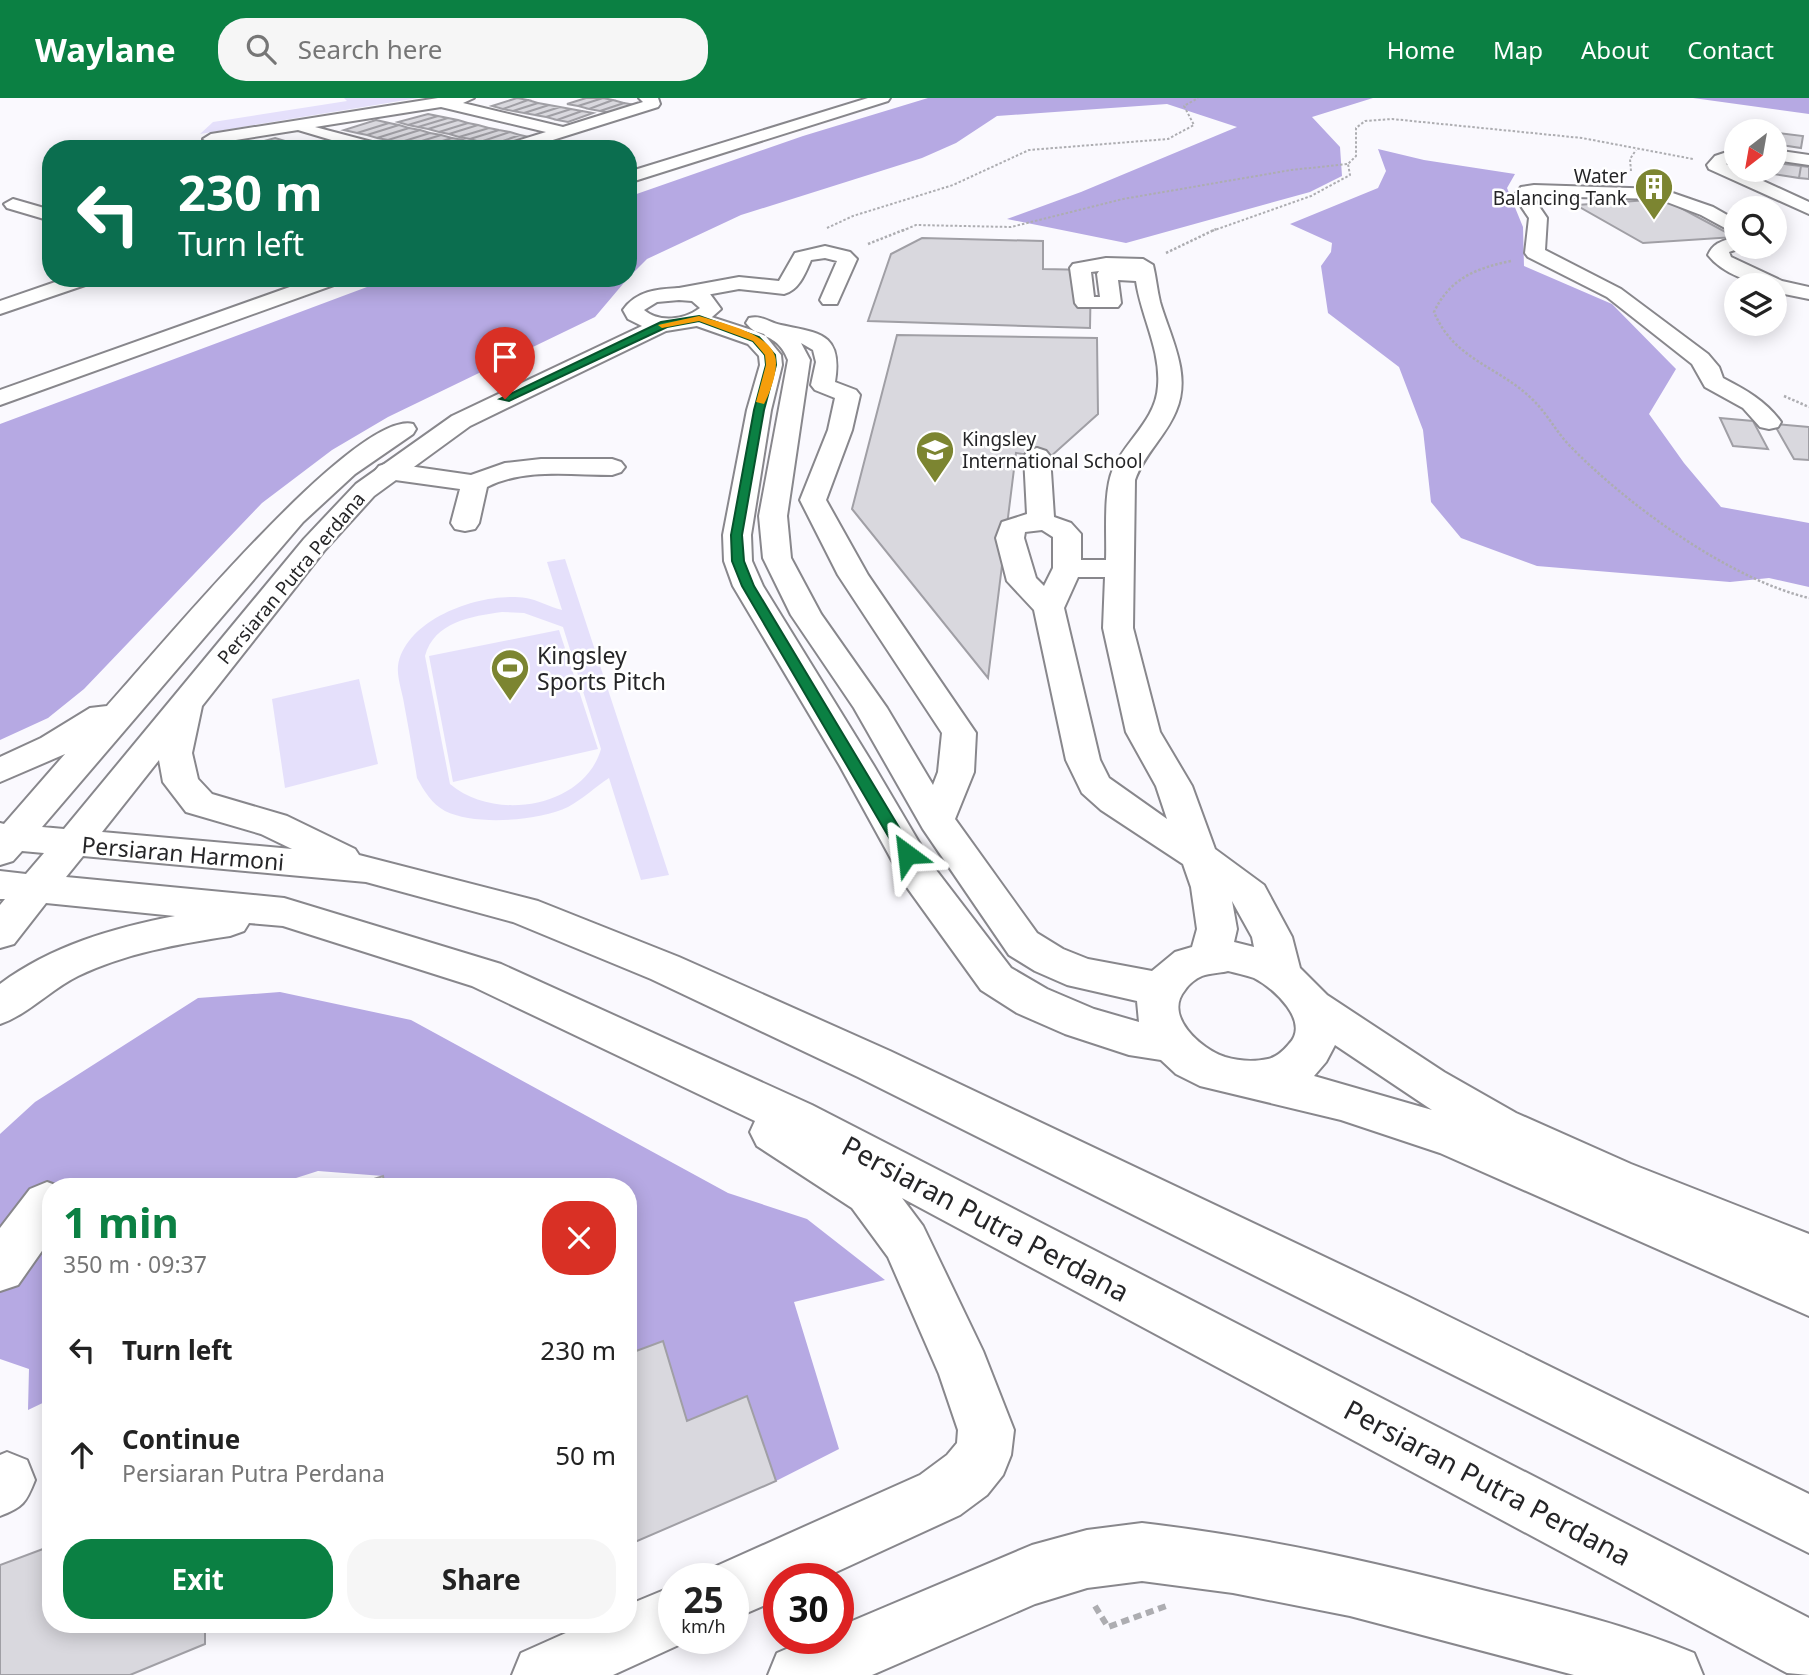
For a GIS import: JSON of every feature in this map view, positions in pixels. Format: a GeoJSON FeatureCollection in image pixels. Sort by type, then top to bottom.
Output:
{"type":"FeatureCollection","features":[{"type":"Feature","properties":{"kind":"main road"},"geometry":{"type":"LineString","coordinates":[[211,139],[467,98]]}},
{"type":"Feature","properties":{"kind":"main road"},"geometry":{"type":"LineString","coordinates":[[637,162],[844,98]]}},
{"type":"Feature","properties":{"kind":"main road"},"geometry":{"type":"LineString","coordinates":[[637,175],[883,98]]}},
{"type":"Feature","properties":{"kind":"main road"},"geometry":{"type":"LineString","coordinates":[[536,140],[650,101]]}},
{"type":"Feature","properties":{"kind":"main road"},"geometry":{"type":"LineString","coordinates":[[440,102],[564,131]]}},
{"type":"Feature","properties":{"kind":"main road"},"geometry":{"type":"LineString","coordinates":[[292,126],[346,140]]}},
{"type":"Feature","properties":{"kind":"main road"},"geometry":{"type":"LineString","coordinates":[[1787,157],[1809,160]]}},
{"type":"Feature","properties":{"kind":"main road"},"geometry":{"type":"LineString","coordinates":[[1724,158],[1715,165],[1809,209]]}},
{"type":"Feature","properties":{"kind":"main road"},"geometry":{"type":"LineString","coordinates":[[1724,221],[1707,211],[1661,194],[1534,190],[1527,191],[1522,196],[1538,218],[1535,253],[1614,293],[1700,359],[1708,367],[1713,382],[1751,403],[1769,422]]}},
{"type":"Feature","properties":{"kind":"main road"},"geometry":{"type":"LineString","coordinates":[[1768,191],[1809,194]]}},
{"type":"Feature","properties":{"kind":"main road"},"geometry":{"type":"LineString","coordinates":[[13,204],[42,213]]}},
{"type":"Feature","properties":{"kind":"main road"},"geometry":{"type":"LineString","coordinates":[[1724,247],[1718,255],[1724,261],[1749,273]]}},
{"type":"Feature","properties":{"kind":"main road"},"geometry":{"type":"LineString","coordinates":[[635,315],[646,321],[664,324],[700,307],[718,297],[736,290],[784,288],[795,275],[806,254],[841,255],[847,259],[839,302],[784,288],[758,283],[727,284],[700,307]]}},
{"type":"Feature","properties":{"kind":"main road"},"geometry":{"type":"LineString","coordinates":[[1106,269],[1144,270],[1151,304],[1161,329],[1170,387],[1165,409],[1153,430],[1126,465],[1122,480],[1118,628],[1143,732],[1174,786],[1215,906],[1217,929],[1210,957]]}},
{"type":"Feature","properties":{"kind":"main road"},"geometry":{"type":"LineString","coordinates":[[0,308],[61,287]]}},
{"type":"Feature","properties":{"kind":"main road"},"geometry":{"type":"LineString","coordinates":[[240,290],[249,287]]}},
{"type":"Feature","properties":{"kind":"main road"},"geometry":{"type":"LineString","coordinates":[[0,398],[310,287]]}},
{"type":"Feature","properties":{"kind":"main road"},"geometry":{"type":"LineString","coordinates":[[1787,288],[1809,293]]}},
{"type":"Feature","properties":{"kind":"main road","name":"Persiaran Putra Perdana"},"geometry":{"type":"LineString","coordinates":[[4,842],[274,538],[350,466],[390,437],[463,397],[590,339],[635,315],[636,305],[643,300],[700,307]]}},
{"type":"Feature","properties":{"kind":"main road"},"geometry":{"type":"LineString","coordinates":[[700,307],[802,334],[823,347],[827,362],[823,385],[808,414],[789,433]]}},
{"type":"Feature","properties":{"kind":"main road"},"geometry":{"type":"LineString","coordinates":[[700,307],[756,339],[770,355],[771,365],[759,410],[737,535],[738,561],[748,586],[857,766],[919,876],[996,979],[1032,1001],[1080,1022],[1129,1038],[1173,1044]]}},
{"type":"Feature","properties":{"kind":"main road","name":"Persiaran Putra Perdana"},"geometry":{"type":"LineString","coordinates":[[0,933],[18,887],[73,843],[314,545],[365,490],[461,421],[664,324]]}},
{"type":"Feature","properties":{"kind":"main road"},"geometry":{"type":"LineString","coordinates":[[768,327],[795,347],[799,359],[789,433],[776,486],[773,516],[777,558],[806,615],[870,708],[936,820],[1023,944],[1049,960],[1082,974],[1161,989]]}},
{"type":"Feature","properties":{"kind":"main road"},"geometry":{"type":"LineString","coordinates":[[0,376],[43,360]]}},
{"type":"Feature","properties":{"kind":"main road"},"geometry":{"type":"LineString","coordinates":[[823,385],[848,395],[840,430],[813,500],[853,575],[959,733],[960,750],[956,772],[936,820]]}},
{"type":"Feature","properties":{"kind":"main road"},"geometry":{"type":"LineString","coordinates":[[1037,456],[1041,522]]}},
{"type":"Feature","properties":{"kind":"main road"},"geometry":{"type":"LineString","coordinates":[[388,471],[475,483],[487,475],[505,469],[612,467]]}},
{"type":"Feature","properties":{"kind":"main road"},"geometry":{"type":"LineString","coordinates":[[465,523],[475,483]]}},
{"type":"Feature","properties":{"kind":"main road"},"geometry":{"type":"LineString","coordinates":[[1049,608],[1068,568],[1067,534],[1059,527],[1041,522],[1022,523],[1012,528],[1010,538],[1022,581],[1049,608],[1083,760],[1095,785],[1199,859],[1227,875],[1250,895],[1272,937],[1282,975]]}},
{"type":"Feature","properties":{"kind":"main road"},"geometry":{"type":"LineString","coordinates":[[1068,568],[1119,569]]}},
{"type":"Feature","properties":{"kind":"main road"},"geometry":{"type":"LineString","coordinates":[[0,771],[52,746],[142,687]]}},
{"type":"Feature","properties":{"kind":"main road"},"geometry":{"type":"LineString","coordinates":[[187,701],[175,753],[181,782],[199,803],[274,825],[366,869],[524,911],[665,968],[874,1064],[1389,1314],[1809,1524]]}},
{"type":"Feature","properties":{"kind":"main road","name":"Persiaran Harmoni"},"geometry":{"type":"LineString","coordinates":[[4,842],[73,843],[366,869]]}},
{"type":"Feature","properties":{"kind":"main road","name":"Persiaran Putra Perdana"},"geometry":{"type":"LineString","coordinates":[[18,887],[284,912],[486,975],[796,1119],[1809,1651]]}},
{"type":"Feature","properties":{"kind":"main road"},"geometry":{"type":"LineString","coordinates":[[0,1007],[44,976],[90,954],[163,931],[284,912]]}},
{"type":"Feature","properties":{"kind":"main road"},"geometry":{"type":"LineString","coordinates":[[1809,1256],[1615,1180],[1501,1127],[1455,1102],[1312,1007],[1282,975],[1265,965],[1228,956],[1210,957],[1189,963],[1174,974],[1161,989],[1157,1006],[1159,1016],[1161,1025],[1173,1044],[1191,1061],[1216,1073],[1341,1101],[1453,1138],[1809,1292]]}},
{"type":"Feature","properties":{"kind":"main road"},"geometry":{"type":"LineString","coordinates":[[1242,1079],[1271,1077],[1295,1067],[1311,1050],[1317,1035],[1318,1023],[1312,1007]]}},
{"type":"Feature","properties":{"kind":"main road"},"geometry":{"type":"LineString","coordinates":[[631,1042],[869,1194],[906,1242],[964,1370],[986,1430],[983,1455],[967,1475],[940,1495],[749,1582]]}},
{"type":"Feature","properties":{"kind":"main road"},"geometry":{"type":"LineString","coordinates":[[0,1268],[42,1211]]}},
{"type":"Feature","properties":{"kind":"main road"},"geometry":{"type":"LineString","coordinates":[[799,1675],[1032,1575],[1087,1559],[1142,1552],[1233,1563],[1350,1586],[1567,1642],[1672,1675]]}},
{"type":"Feature","properties":{"kind":"main road"},"geometry":{"type":"LineString","coordinates":[[637,1633],[658,1623]]}},
{"type":"Feature","properties":{"kind":"main road"},"geometry":{"type":"LineString","coordinates":[[543,1675],[636,1633]]}},
{"type":"Feature","properties":{"kind":"path"},"geometry":{"type":"LineString","coordinates":[[821,230],[853,215],[953,185],[1029,150],[1168,139],[1194,125],[1184,106],[1198,98]]}},
{"type":"Feature","properties":{"kind":"path"},"geometry":{"type":"LineString","coordinates":[[841,255],[916,225],[1011,227],[1123,199],[1291,170],[1349,164],[1356,156],[1356,128],[1365,121],[1392,119],[1581,138],[1715,165]]}},
{"type":"Feature","properties":{"kind":"path"},"geometry":{"type":"LineString","coordinates":[[1144,270],[1237,220],[1313,197],[1337,186],[1350,175],[1349,164]]}},
{"type":"Feature","properties":{"kind":"path"},"geometry":{"type":"LineString","coordinates":[[1535,253],[1479,268],[1459,277],[1448,286],[1434,312],[1438,326],[1450,342],[1530,398],[1567,443],[1637,502],[1742,573],[1793,597],[1809,598]]}},
{"type":"Feature","properties":{"kind":"shaded area"},"geometry":{"type":"Polygon","coordinates":[[[344,98],[418,98],[200,134],[213,122],[347,101],[344,98]]]}},
{"type":"Feature","properties":{"kind":"shaded area"},"geometry":{"type":"Polygon","coordinates":[[[928,98],[1373,98],[1312,117],[1340,147],[1342,176],[1310,192],[1126,243],[1007,219],[1081,192],[1237,127],[1167,104],[997,116],[956,143],[922,158],[741,215],[647,259],[637,269],[637,194],[803,136],[928,98]]]}},
{"type":"Feature","properties":{"kind":"shaded area"},"geometry":{"type":"Polygon","coordinates":[[[1693,98],[1809,98],[1809,114],[1693,98]]]}},
{"type":"Feature","properties":{"kind":"shaded area"},"geometry":{"type":"Polygon","coordinates":[[[1378,149],[1424,160],[1515,174],[1507,188],[1523,227],[1524,266],[1612,304],[1676,369],[1649,414],[1684,463],[1721,507],[1809,523],[1809,587],[1769,578],[1730,582],[1537,566],[1461,538],[1431,502],[1423,430],[1399,367],[1328,313],[1321,266],[1331,252],[1332,243],[1290,224],[1378,188],[1386,171],[1378,149]]]}},
{"type":"Feature","properties":{"kind":"shaded area"},"geometry":{"type":"Polygon","coordinates":[[[367,287],[620,287],[595,317],[388,417],[332,450],[262,503],[84,689],[48,718],[0,740],[0,424],[367,287]]]}},
{"type":"Feature","properties":{"kind":"shaded area"},"geometry":{"type":"Polygon","coordinates":[[[565,559],[669,875],[641,880],[609,778],[573,804],[556,812],[541,816],[489,820],[458,816],[445,811],[432,801],[417,778],[398,674],[404,649],[415,634],[430,622],[448,611],[468,604],[508,597],[526,598],[562,610],[547,562],[565,559]],[[502,612],[456,623],[437,635],[425,656],[450,784],[468,796],[490,803],[536,803],[557,796],[576,785],[591,769],[601,749],[563,627],[524,613],[502,612]]]}},
{"type":"Feature","properties":{"kind":"shaded area","name":"Kingsley Sports Pitch"},"geometry":{"type":"Polygon","coordinates":[[[559,630],[598,749],[453,782],[429,656],[559,630]]]}},
{"type":"Feature","properties":{"kind":"shaded area"},"geometry":{"type":"Polygon","coordinates":[[[359,679],[378,764],[285,788],[272,699],[359,679]]]}},
{"type":"Feature","properties":{"kind":"shaded area"},"geometry":{"type":"Polygon","coordinates":[[[280,992],[411,1020],[728,1193],[807,1219],[885,1280],[794,1302],[839,1449],[776,1481],[747,1397],[687,1421],[663,1341],[637,1351],[637,1178],[383,1178],[318,1171],[296,1178],[42,1178],[42,1403],[28,1410],[29,1369],[0,1359],[0,1134],[35,1102],[198,998],[280,992]]]}},
{"type":"Feature","properties":{"kind":"building"},"geometry":{"type":"Polygon","coordinates":[[[517,98],[528,100],[503,109],[492,106],[517,98]]]}},
{"type":"Feature","properties":{"kind":"building"},"geometry":{"type":"Polygon","coordinates":[[[586,98],[603,98],[578,106],[567,104],[586,98]]]}},
{"type":"Feature","properties":{"kind":"building"},"geometry":{"type":"Polygon","coordinates":[[[603,98],[613,100],[589,109],[578,106],[603,98]]]}},
{"type":"Feature","properties":{"kind":"building"},"geometry":{"type":"Polygon","coordinates":[[[528,100],[538,103],[513,111],[503,109],[528,100]]]}},
{"type":"Feature","properties":{"kind":"building"},"geometry":{"type":"Polygon","coordinates":[[[613,100],[624,103],[600,111],[589,109],[613,100]]]}},
{"type":"Feature","properties":{"kind":"building"},"geometry":{"type":"Polygon","coordinates":[[[538,103],[549,105],[524,113],[513,111],[538,103]]]}},
{"type":"Feature","properties":{"kind":"building"},"geometry":{"type":"Polygon","coordinates":[[[624,103],[635,105],[611,113],[600,111],[624,103]]]}},
{"type":"Feature","properties":{"kind":"building"},"geometry":{"type":"Polygon","coordinates":[[[549,105],[560,107],[535,115],[524,113],[549,105]]]}},
{"type":"Feature","properties":{"kind":"building"},"geometry":{"type":"Polygon","coordinates":[[[560,107],[571,109],[546,117],[535,115],[560,107]]]}},
{"type":"Feature","properties":{"kind":"building"},"geometry":{"type":"Polygon","coordinates":[[[571,109],[582,111],[557,120],[546,117],[571,109]]]}},
{"type":"Feature","properties":{"kind":"building"},"geometry":{"type":"Polygon","coordinates":[[[582,111],[593,113],[568,122],[557,120],[582,111]]]}},
{"type":"Feature","properties":{"kind":"building"},"geometry":{"type":"Polygon","coordinates":[[[428,114],[438,116],[408,125],[398,122],[428,114]]]}},
{"type":"Feature","properties":{"kind":"building"},"geometry":{"type":"Polygon","coordinates":[[[438,116],[448,118],[418,127],[408,125],[438,116]]]}},
{"type":"Feature","properties":{"kind":"building"},"geometry":{"type":"Polygon","coordinates":[[[448,118],[458,120],[428,129],[418,127],[448,118]]]}},
{"type":"Feature","properties":{"kind":"building"},"geometry":{"type":"Polygon","coordinates":[[[376,120],[389,123],[357,133],[344,130],[376,120]]]}},
{"type":"Feature","properties":{"kind":"building"},"geometry":{"type":"Polygon","coordinates":[[[458,120],[468,123],[439,132],[428,129],[458,120]]]}},
{"type":"Feature","properties":{"kind":"building"},"geometry":{"type":"Polygon","coordinates":[[[389,123],[399,125],[367,135],[357,133],[389,123]]]}},
{"type":"Feature","properties":{"kind":"building"},"geometry":{"type":"Polygon","coordinates":[[[468,123],[478,125],[449,134],[439,132],[468,123]]]}},
{"type":"Feature","properties":{"kind":"building"},"geometry":{"type":"Polygon","coordinates":[[[399,125],[409,128],[377,138],[367,135],[399,125]]]}},
{"type":"Feature","properties":{"kind":"building"},"geometry":{"type":"Polygon","coordinates":[[[478,125],[489,128],[459,137],[449,134],[478,125]]]}},
{"type":"Feature","properties":{"kind":"building"},"geometry":{"type":"Polygon","coordinates":[[[409,128],[420,130],[388,140],[377,138],[409,128]]]}},
{"type":"Feature","properties":{"kind":"building"},"geometry":{"type":"Polygon","coordinates":[[[489,128],[499,130],[470,139],[459,137],[489,128]]]}},
{"type":"Feature","properties":{"kind":"building"},"geometry":{"type":"Polygon","coordinates":[[[420,130],[430,133],[408,140],[388,140],[420,130]]]}},
{"type":"Feature","properties":{"kind":"building"},"geometry":{"type":"Polygon","coordinates":[[[499,130],[510,132],[486,140],[470,139],[499,130]]]}},
{"type":"Feature","properties":{"kind":"building"},"geometry":{"type":"Polygon","coordinates":[[[510,132],[520,135],[506,140],[486,140],[510,132]]]}},
{"type":"Feature","properties":{"kind":"building"},"geometry":{"type":"Polygon","coordinates":[[[430,133],[441,135],[425,140],[408,140],[430,133]]]}},
{"type":"Feature","properties":{"kind":"building"},"geometry":{"type":"Polygon","coordinates":[[[1787,134],[1803,136],[1801,148],[1787,146],[1787,134]]]}},
{"type":"Feature","properties":{"kind":"building"},"geometry":{"type":"Polygon","coordinates":[[[441,135],[452,138],[446,140],[425,140],[441,135]]]}},
{"type":"Feature","properties":{"kind":"building"},"geometry":{"type":"Polygon","coordinates":[[[520,135],[533,138],[527,140],[506,140],[520,135]]]}},
{"type":"Feature","properties":{"kind":"building"},"geometry":{"type":"Polygon","coordinates":[[[1787,164],[1801,166],[1799,178],[1787,176],[1787,164]]]}},
{"type":"Feature","properties":{"kind":"building"},"geometry":{"type":"Polygon","coordinates":[[[1801,166],[1809,167],[1809,179],[1799,178],[1801,166]]]}},
{"type":"Feature","properties":{"kind":"building","name":"Water Balancing Tank"},"geometry":{"type":"Polygon","coordinates":[[[1664,199],[1724,231],[1724,238],[1643,243],[1576,205],[1664,199]]]}},
{"type":"Feature","properties":{"kind":"building"},"geometry":{"type":"Polygon","coordinates":[[[922,238],[1043,241],[1043,269],[1091,270],[1090,328],[868,321],[891,254],[922,238]]]}},
{"type":"Feature","properties":{"kind":"building","name":"Kingsley International School"},"geometry":{"type":"Polygon","coordinates":[[[897,335],[1097,338],[1098,414],[1049,458],[1016,453],[988,678],[852,509],[897,335]]]}},
{"type":"Feature","properties":{"kind":"building"},"geometry":{"type":"Polygon","coordinates":[[[1720,418],[1753,421],[1768,449],[1733,446],[1720,418]]]}},
{"type":"Feature","properties":{"kind":"building"},"geometry":{"type":"Polygon","coordinates":[[[1774,424],[1809,427],[1809,460],[1794,459],[1774,424]]]}},
{"type":"Feature","properties":{"kind":"building"},"geometry":{"type":"Polygon","coordinates":[[[663,1341],[687,1421],[747,1396],[776,1481],[637,1541],[637,1351],[663,1341]]]}},
{"type":"Feature","properties":{"kind":"building"},"geometry":{"type":"Polygon","coordinates":[[[42,1549],[42,1633],[205,1633],[205,1644],[130,1675],[0,1675],[0,1565],[42,1549]]]}},
{"type":"Feature","properties":{"kind":"slow traffic"},"geometry":{"type":"LineString","coordinates":[[662,325],[699,319],[756,339],[770,355],[771,365],[761,402]]}},
{"type":"Feature","properties":{"kind":"place","name":"Water Balancing Tank"},"geometry":{"type":"Point","coordinates":[1654,221]}},
{"type":"Feature","properties":{"kind":"place","name":"Kingsley International School"},"geometry":{"type":"Point","coordinates":[935,484]}},
{"type":"Feature","properties":{"kind":"place","name":"Kingsley Sports Pitch"},"geometry":{"type":"Point","coordinates":[510,702]}},
{"type":"Feature","properties":{"kind":"route"},"geometry":{"type":"LineString","coordinates":[[505,399],[664,324],[699,319],[756,339],[770,355],[771,365],[759,410],[737,535],[738,561],[748,586],[907,854]]}}]}
